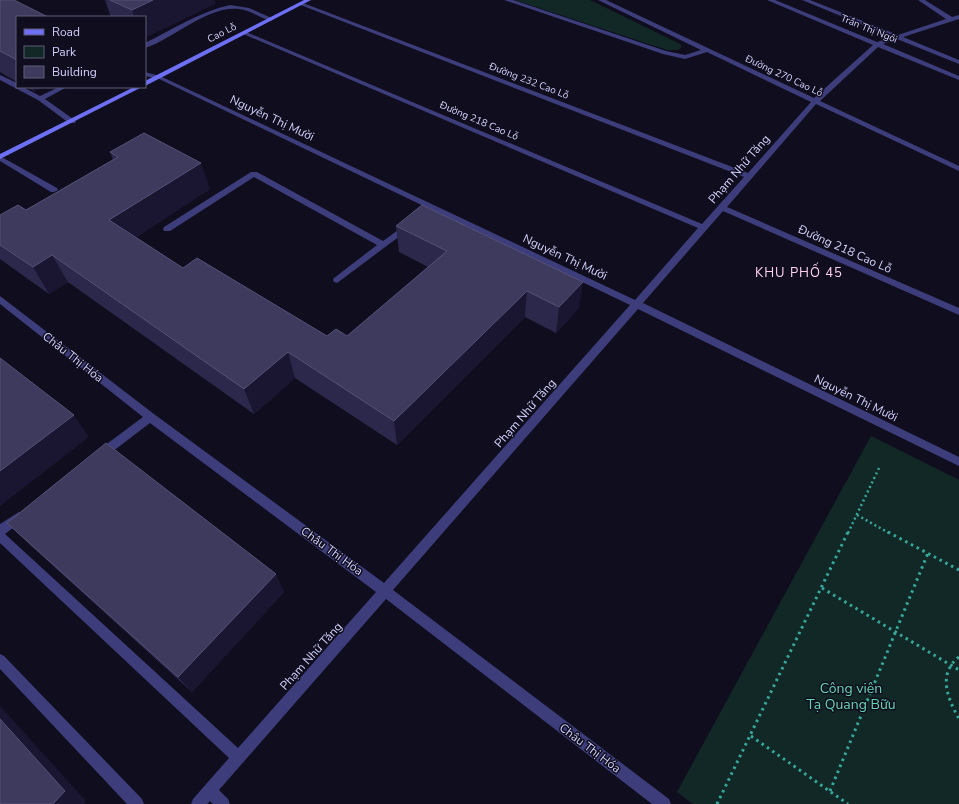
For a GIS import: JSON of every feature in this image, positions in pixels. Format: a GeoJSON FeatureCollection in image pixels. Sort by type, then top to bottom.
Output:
{"type":"FeatureCollection","features":[{"type":"Feature","properties":{"kind":"street","name":"Cao Lỗ"},"geometry":{"type":"LineString","coordinates":[[146,83],[308,0]]}},
{"type":"Feature","properties":{"kind":"street"},"geometry":{"type":"LineString","coordinates":[[507,0],[665,53],[685,57],[707,50]]}},
{"type":"Feature","properties":{"kind":"street","name":"Đường 270 Cao Lỗ"},"geometry":{"type":"LineString","coordinates":[[601,0],[959,169]]}},
{"type":"Feature","properties":{"kind":"street","name":"Trần Thị Ngôi"},"geometry":{"type":"LineString","coordinates":[[770,0],[959,78]]}},
{"type":"Feature","properties":{"kind":"street","name":"Trần Thị Ngôi"},"geometry":{"type":"LineString","coordinates":[[805,0],[959,62]]}},
{"type":"Feature","properties":{"kind":"street"},"geometry":{"type":"LineString","coordinates":[[921,0],[950,19]]}},
{"type":"Feature","properties":{"kind":"street","name":"Đường 232 Cao Lỗ"},"geometry":{"type":"LineString","coordinates":[[301,4],[750,176]]}},
{"type":"Feature","properties":{"kind":"street"},"geometry":{"type":"LineString","coordinates":[[146,45],[214,10],[227,7],[238,6],[271,19]]}},
{"type":"Feature","properties":{"kind":"street"},"geometry":{"type":"LineString","coordinates":[[877,44],[959,17]]}},
{"type":"Feature","properties":{"kind":"street","name":"Đường 218 Cao Lỗ"},"geometry":{"type":"LineString","coordinates":[[244,33],[705,228]]}},
{"type":"Feature","properties":{"kind":"street","name":"Phạm Nhữ Tăng"},"geometry":{"type":"LineString","coordinates":[[198,804],[386,592],[815,102],[877,44]]}},
{"type":"Feature","properties":{"kind":"street","name":"Nguyễn Thị Mười"},"geometry":{"type":"LineString","coordinates":[[146,74],[158,77],[431,211],[638,305],[959,462]]}},
{"type":"Feature","properties":{"kind":"street"},"geometry":{"type":"LineString","coordinates":[[0,77],[16,86]]}},
{"type":"Feature","properties":{"kind":"street"},"geometry":{"type":"LineString","coordinates":[[20,88],[40,99],[72,121]]}},
{"type":"Feature","properties":{"kind":"street"},"geometry":{"type":"LineString","coordinates":[[40,99],[62,88]]}},
{"type":"Feature","properties":{"kind":"street"},"geometry":{"type":"LineString","coordinates":[[0,157],[137,88]]}},
{"type":"Feature","properties":{"kind":"street"},"geometry":{"type":"LineString","coordinates":[[0,157],[54,190]]}},
{"type":"Feature","properties":{"kind":"street"},"geometry":{"type":"LineString","coordinates":[[167,229],[254,174],[383,245]]}},
{"type":"Feature","properties":{"kind":"street","name":"Đường 218 Cao Lỗ"},"geometry":{"type":"LineString","coordinates":[[722,208],[959,312]]}},
{"type":"Feature","properties":{"kind":"street"},"geometry":{"type":"LineString","coordinates":[[337,280],[415,222]]}},
{"type":"Feature","properties":{"kind":"street","name":"Châu Thị Hóa"},"geometry":{"type":"LineString","coordinates":[[0,299],[150,417],[386,592],[664,804]]}},
{"type":"Feature","properties":{"kind":"street"},"geometry":{"type":"LineString","coordinates":[[94,460],[150,417]]}},
{"type":"Feature","properties":{"kind":"street"},"geometry":{"type":"LineString","coordinates":[[0,531],[25,512]]}},
{"type":"Feature","properties":{"kind":"street"},"geometry":{"type":"LineString","coordinates":[[0,536],[239,758]]}},
{"type":"Feature","properties":{"kind":"street"},"geometry":{"type":"LineString","coordinates":[[0,660],[137,804]]}},
{"type":"Feature","properties":{"kind":"street"},"geometry":{"type":"LineString","coordinates":[[210,791],[223,804]]}},
{"type":"Feature","properties":{"kind":"path"},"geometry":{"type":"LineString","coordinates":[[717,804],[879,468]]}},
{"type":"Feature","properties":{"kind":"path"},"geometry":{"type":"LineString","coordinates":[[857,515],[959,570]]}},
{"type":"Feature","properties":{"kind":"path"},"geometry":{"type":"LineString","coordinates":[[830,791],[928,553]]}},
{"type":"Feature","properties":{"kind":"path"},"geometry":{"type":"LineString","coordinates":[[822,588],[959,670]]}},
{"type":"Feature","properties":{"kind":"path"},"geometry":{"type":"LineString","coordinates":[[959,657],[955,659],[947,671],[946,687],[951,705],[959,719]]}},
{"type":"Feature","properties":{"kind":"path"},"geometry":{"type":"LineString","coordinates":[[751,736],[848,804]]}},
{"type":"Feature","properties":{"kind":"green space"},"geometry":{"type":"Polygon","coordinates":[[[515,0],[590,0],[680,44],[682,47],[678,50],[667,50],[515,0]]]}},
{"type":"Feature","properties":{"kind":"green space","name":"Công viên Tạ Quang Bữu"},"geometry":{"type":"Polygon","coordinates":[[[871,436],[959,480],[959,804],[693,804],[677,792],[871,436]]]}},
{"type":"Feature","properties":{"kind":"building"},"geometry":{"type":"Polygon","coordinates":[[[0,0],[14,0],[46,16],[16,16],[16,59],[0,51],[0,0]]]}},
{"type":"Feature","properties":{"kind":"building"},"geometry":{"type":"Polygon","coordinates":[[[110,0],[153,0],[132,10],[110,0]]]}},
{"type":"Feature","properties":{"kind":"building"},"geometry":{"type":"Polygon","coordinates":[[[144,133],[201,163],[109,220],[183,268],[197,258],[327,336],[336,329],[347,336],[447,251],[396,226],[422,205],[583,282],[559,307],[527,291],[394,421],[288,352],[244,389],[52,255],[33,267],[0,245],[0,215],[18,205],[26,210],[118,157],[110,152],[144,133]]]}},
{"type":"Feature","properties":{"kind":"building"},"geometry":{"type":"Polygon","coordinates":[[[0,358],[74,415],[0,471],[0,358]]]}},
{"type":"Feature","properties":{"kind":"building"},"geometry":{"type":"Polygon","coordinates":[[[106,443],[276,574],[178,677],[7,523],[106,443]]]}},
{"type":"Feature","properties":{"kind":"building"},"geometry":{"type":"Polygon","coordinates":[[[0,719],[65,791],[53,804],[0,804],[0,719]]]}},
{"type":"Feature","properties":{"kind":"district","name":"KHU PHỐ 45"},"geometry":{"type":"Point","coordinates":[799,273]}}]}
